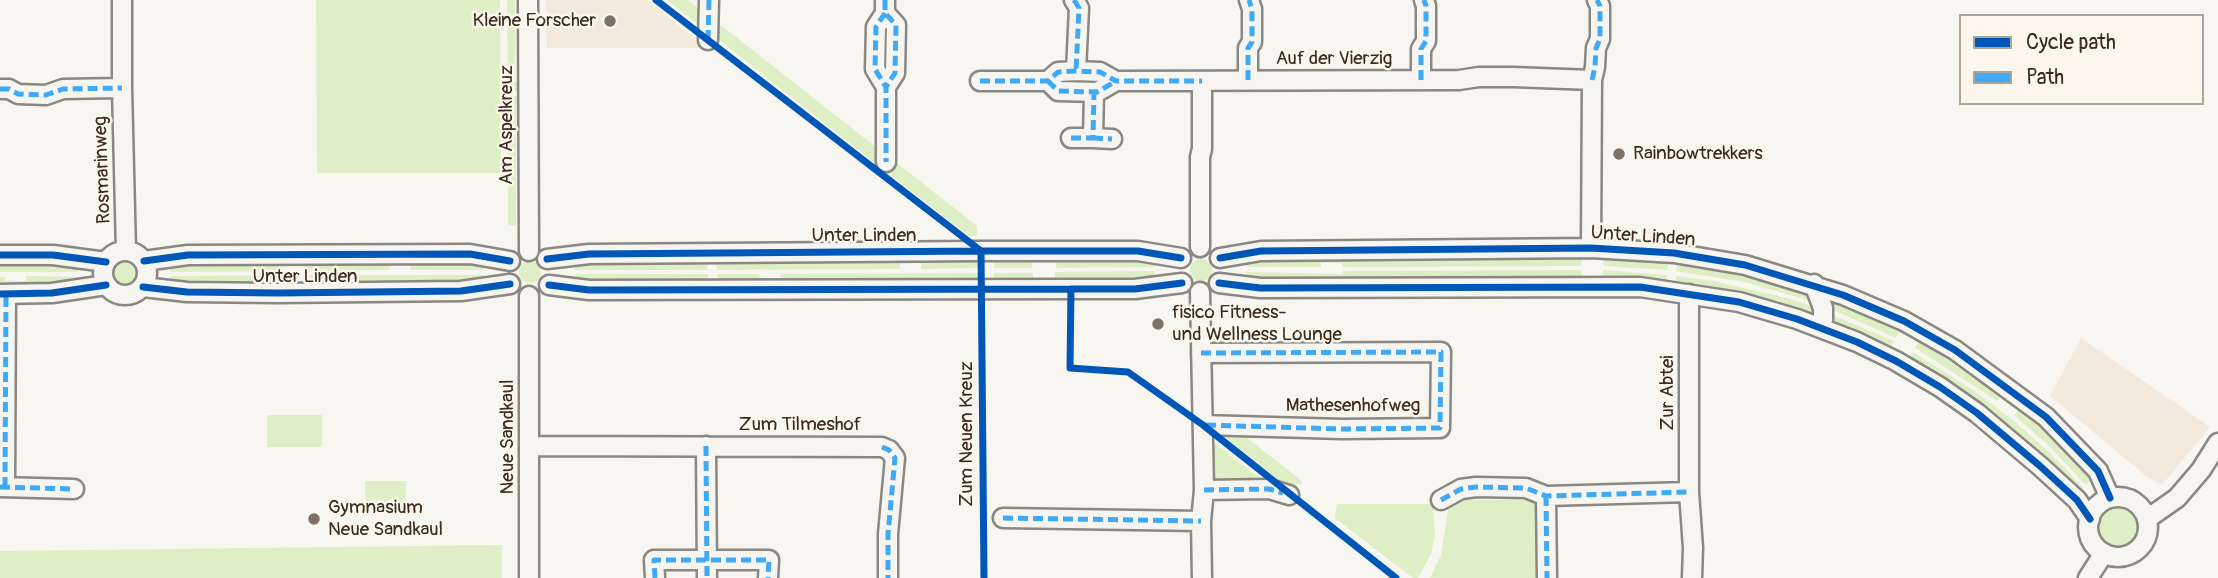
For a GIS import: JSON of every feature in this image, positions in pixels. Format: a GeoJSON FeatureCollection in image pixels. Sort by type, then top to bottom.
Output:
{"type":"FeatureCollection","features":[{"type":"Feature","properties":{"kind":"street","name":"Rosmarinweg"},"geometry":{"type":"LineString","coordinates":[[122,0],[126,251]]}},
{"type":"Feature","properties":{"kind":"street","name":"Am Aspelkreuz"},"geometry":{"type":"LineString","coordinates":[[528,0],[529,251]]}},
{"type":"Feature","properties":{"kind":"street"},"geometry":{"type":"LineString","coordinates":[[708,40],[709,0]]}},
{"type":"Feature","properties":{"kind":"street"},"geometry":{"type":"LineString","coordinates":[[1074,0],[1079,8],[1076,71]]}},
{"type":"Feature","properties":{"kind":"street","name":"Auf der Vierzig"},"geometry":{"type":"LineString","coordinates":[[1248,80],[1248,48],[1252,42],[1252,9],[1249,0]]}},
{"type":"Feature","properties":{"kind":"street","name":"Auf der Vierzig"},"geometry":{"type":"LineString","coordinates":[[1421,80],[1421,50],[1426,41],[1424,0]]}},
{"type":"Feature","properties":{"kind":"street"},"geometry":{"type":"LineString","coordinates":[[1591,248],[1592,80],[1596,48],[1600,39],[1600,6],[1597,0]]}},
{"type":"Feature","properties":{"kind":"street"},"geometry":{"type":"LineString","coordinates":[[885,7],[896,25],[895,73],[886,86],[886,162]]}},
{"type":"Feature","properties":{"kind":"street","name":"Auf der Vierzig"},"geometry":{"type":"LineString","coordinates":[[980,81],[1048,81],[1058,72],[1076,71],[1100,72],[1116,81]]}},
{"type":"Feature","properties":{"kind":"street","name":"Auf der Vierzig"},"geometry":{"type":"LineString","coordinates":[[1048,81],[1058,91],[1094,92],[1116,81],[1513,77],[1592,80]]}},
{"type":"Feature","properties":{"kind":"street"},"geometry":{"type":"LineString","coordinates":[[1200,247],[1202,81]]}},
{"type":"Feature","properties":{"kind":"street","name":"Rosmarinweg"},"geometry":{"type":"LineString","coordinates":[[0,89],[9,89],[19,94],[46,95],[63,89],[122,88]]}},
{"type":"Feature","properties":{"kind":"street"},"geometry":{"type":"LineString","coordinates":[[1093,138],[1094,92]]}},
{"type":"Feature","properties":{"kind":"street"},"geometry":{"type":"LineString","coordinates":[[1071,138],[1112,138]]}},
{"type":"Feature","properties":{"kind":"street"},"geometry":{"type":"LineString","coordinates":[[1200,247],[1212,250],[1220,258],[1223,271],[1219,283],[1200,292],[1187,288],[1182,283],[1178,268],[1181,258],[1189,250],[1200,247]]}},
{"type":"Feature","properties":{"kind":"street","name":"Unter Linden"},"geometry":{"type":"LineString","coordinates":[[1220,258],[1261,251],[1591,248],[1645,250],[1745,265],[1814,284],[1904,321],[1955,350],[2046,418],[2098,471],[2110,498]]}},
{"type":"Feature","properties":{"kind":"street"},"geometry":{"type":"LineString","coordinates":[[126,251],[144,261],[147,274],[143,287],[138,292],[125,296],[112,291],[106,285],[103,274],[106,262],[114,254],[126,251]]}},
{"type":"Feature","properties":{"kind":"street"},"geometry":{"type":"LineString","coordinates":[[536,251],[547,259],[552,272],[549,285],[540,293],[529,296],[518,292],[510,284],[507,272],[510,261],[518,254],[536,251]]}},
{"type":"Feature","properties":{"kind":"street","name":"Unter Linden"},"geometry":{"type":"LineString","coordinates":[[547,259],[589,254],[981,251],[1138,251],[1181,258]]}},
{"type":"Feature","properties":{"kind":"street","name":"Unter Linden"},"geometry":{"type":"LineString","coordinates":[[144,261],[188,255],[460,254],[510,261]]}},
{"type":"Feature","properties":{"kind":"street"},"geometry":{"type":"LineString","coordinates":[[0,255],[53,255],[106,262]]}},
{"type":"Feature","properties":{"kind":"street"},"geometry":{"type":"LineString","coordinates":[[549,285],[589,290],[1135,289],[1182,283]]}},
{"type":"Feature","properties":{"kind":"street"},"geometry":{"type":"LineString","coordinates":[[1219,283],[1260,288],[1640,287],[1739,302],[1818,327],[1896,361],[1977,413],[2067,492],[2090,519]]}},
{"type":"Feature","properties":{"kind":"street","name":"Unter Linden"},"geometry":{"type":"LineString","coordinates":[[143,287],[187,292],[278,293],[461,291],[510,284]]}},
{"type":"Feature","properties":{"kind":"street"},"geometry":{"type":"LineString","coordinates":[[1814,284],[1823,308],[1823,320],[1818,327]]}},
{"type":"Feature","properties":{"kind":"street"},"geometry":{"type":"LineString","coordinates":[[74,489],[2,487],[3,294],[52,293],[106,285]]}},
{"type":"Feature","properties":{"kind":"street"},"geometry":{"type":"LineString","coordinates":[[1200,292],[1205,490],[1201,521],[1202,578]]}},
{"type":"Feature","properties":{"kind":"street","name":"Zur Abtei"},"geometry":{"type":"LineString","coordinates":[[1689,294],[1692,578]]}},
{"type":"Feature","properties":{"kind":"street","name":"Neue Sandkaul"},"geometry":{"type":"LineString","coordinates":[[529,296],[529,578]]}},
{"type":"Feature","properties":{"kind":"street","name":"Mathesenhofweg"},"geometry":{"type":"LineString","coordinates":[[1202,353],[1441,352],[1440,428],[1342,429],[1203,425]]}},
{"type":"Feature","properties":{"kind":"street"},"geometry":{"type":"LineString","coordinates":[[2147,519],[2177,498],[2201,470],[2218,443]]}},
{"type":"Feature","properties":{"kind":"street","name":"Zum Tilmeshof"},"geometry":{"type":"LineString","coordinates":[[529,446],[872,445],[889,450],[895,458],[888,534],[888,578]]}},
{"type":"Feature","properties":{"kind":"street"},"geometry":{"type":"LineString","coordinates":[[706,446],[707,569]]}},
{"type":"Feature","properties":{"kind":"street"},"geometry":{"type":"LineString","coordinates":[[1441,500],[1461,489],[1476,488],[1526,488],[1546,496],[1689,492]]}},
{"type":"Feature","properties":{"kind":"street"},"geometry":{"type":"LineString","coordinates":[[1205,490],[1269,489],[1289,495]]}},
{"type":"Feature","properties":{"kind":"street"},"geometry":{"type":"LineString","coordinates":[[1546,496],[1546,578]]}},
{"type":"Feature","properties":{"kind":"street"},"geometry":{"type":"LineString","coordinates":[[2124,497],[2135,502],[2144,510],[2147,519],[2147,537],[2138,549],[2123,556],[2104,553],[2089,533],[2090,519],[2100,503],[2110,498],[2124,497]]}},
{"type":"Feature","properties":{"kind":"street"},"geometry":{"type":"LineString","coordinates":[[1003,518],[1201,521]]}},
{"type":"Feature","properties":{"kind":"street"},"geometry":{"type":"LineString","coordinates":[[2088,578],[2104,553]]}},
{"type":"Feature","properties":{"kind":"street"},"geometry":{"type":"LineString","coordinates":[[655,578],[654,560],[707,569],[769,560],[768,578]]}},
{"type":"Feature","properties":{"kind":"shaded area","name":"Kleine Forscher"},"geometry":{"type":"Polygon","coordinates":[[[546,0],[647,0],[700,42],[700,48],[547,48],[546,0]]]}},
{"type":"Feature","properties":{"kind":"shaded area"},"geometry":{"type":"Polygon","coordinates":[[[2081,338],[2210,427],[2162,485],[2146,476],[2050,396],[2081,338]]]}},
{"type":"Feature","properties":{"kind":"green space"},"geometry":{"type":"Polygon","coordinates":[[[316,0],[500,0],[501,173],[317,173],[316,0]]]}},
{"type":"Feature","properties":{"kind":"green space"},"geometry":{"type":"Polygon","coordinates":[[[507,0],[515,0],[515,82],[525,82],[525,91],[508,91],[507,0]]]}},
{"type":"Feature","properties":{"kind":"green space"},"geometry":{"type":"Polygon","coordinates":[[[667,0],[688,0],[703,12],[704,29],[667,0]]]}},
{"type":"Feature","properties":{"kind":"green space"},"geometry":{"type":"Polygon","coordinates":[[[722,26],[881,151],[881,168],[715,37],[715,27],[722,26]]]}},
{"type":"Feature","properties":{"kind":"green space"},"geometry":{"type":"Polygon","coordinates":[[[508,96],[525,96],[525,104],[516,104],[516,226],[508,225],[508,96]]]}},
{"type":"Feature","properties":{"kind":"green space"},"geometry":{"type":"Polygon","coordinates":[[[892,159],[977,226],[977,236],[969,236],[892,176],[892,159]]]}},
{"type":"Feature","properties":{"kind":"green space"},"geometry":{"type":"Polygon","coordinates":[[[1623,255],[1669,258],[1667,270],[1604,266],[1603,260],[1582,259],[1581,266],[1343,267],[1342,263],[1321,263],[1321,267],[1247,267],[1246,258],[1623,255]]]}},
{"type":"Feature","properties":{"kind":"green space"},"geometry":{"type":"Polygon","coordinates":[[[978,256],[978,268],[921,269],[921,263],[900,263],[900,269],[717,270],[716,258],[978,256]]]}},
{"type":"Feature","properties":{"kind":"green space"},"geometry":{"type":"Polygon","coordinates":[[[994,256],[1157,259],[1155,267],[1056,268],[1056,261],[1033,262],[1032,268],[994,268],[994,256]]]}},
{"type":"Feature","properties":{"kind":"green space"},"geometry":{"type":"Polygon","coordinates":[[[708,258],[707,270],[575,270],[574,261],[708,258]]]}},
{"type":"Feature","properties":{"kind":"green space"},"geometry":{"type":"Polygon","coordinates":[[[1201,259],[1211,266],[1212,270],[1205,280],[1201,281],[1191,274],[1190,270],[1197,260],[1201,259]]]}},
{"type":"Feature","properties":{"kind":"green space"},"geometry":{"type":"Polygon","coordinates":[[[1678,259],[1801,286],[1818,303],[1744,282],[1676,271],[1678,259]]]}},
{"type":"Feature","properties":{"kind":"green space"},"geometry":{"type":"Polygon","coordinates":[[[0,260],[80,263],[78,272],[0,272],[0,260]]]}},
{"type":"Feature","properties":{"kind":"green space"},"geometry":{"type":"Polygon","coordinates":[[[530,261],[540,268],[541,272],[534,282],[530,283],[520,276],[519,272],[526,262],[530,261]]]}},
{"type":"Feature","properties":{"kind":"green space"},"geometry":{"type":"Polygon","coordinates":[[[485,262],[483,270],[411,270],[411,264],[390,264],[389,270],[304,271],[303,265],[282,265],[282,271],[171,272],[169,263],[485,262]]]}},
{"type":"Feature","properties":{"kind":"green space"},"geometry":{"type":"Polygon","coordinates":[[[124,263],[132,266],[135,274],[132,282],[124,285],[116,282],[113,274],[116,266],[124,263]]]}},
{"type":"Feature","properties":{"kind":"green space"},"geometry":{"type":"Polygon","coordinates":[[[1581,270],[1582,277],[1603,277],[1603,270],[1667,275],[1666,286],[1246,281],[1247,272],[1342,274],[1343,271],[1581,270]]]}},
{"type":"Feature","properties":{"kind":"green space"},"geometry":{"type":"Polygon","coordinates":[[[1154,271],[1157,282],[993,285],[994,273],[1033,273],[1033,279],[1055,279],[1055,272],[1154,271]]]}},
{"type":"Feature","properties":{"kind":"green space"},"geometry":{"type":"Polygon","coordinates":[[[978,273],[977,285],[718,286],[717,274],[759,274],[760,279],[780,278],[781,274],[978,273]]]}},
{"type":"Feature","properties":{"kind":"green space"},"geometry":{"type":"Polygon","coordinates":[[[576,274],[708,274],[708,286],[574,284],[576,274]]]}},
{"type":"Feature","properties":{"kind":"green space"},"geometry":{"type":"Polygon","coordinates":[[[282,275],[282,282],[303,282],[304,275],[484,275],[485,284],[169,285],[171,276],[282,275]]]}},
{"type":"Feature","properties":{"kind":"green space"},"geometry":{"type":"Polygon","coordinates":[[[26,276],[79,277],[80,285],[0,289],[0,277],[5,277],[5,281],[26,281],[26,276]]]}},
{"type":"Feature","properties":{"kind":"green space"},"geometry":{"type":"Polygon","coordinates":[[[1676,276],[1713,281],[1787,298],[1820,309],[1819,318],[1675,287],[1676,276]]]}},
{"type":"Feature","properties":{"kind":"green space"},"geometry":{"type":"Polygon","coordinates":[[[1826,294],[1907,330],[1904,335],[1899,332],[1896,338],[1829,308],[1826,294]]]}},
{"type":"Feature","properties":{"kind":"green space"},"geometry":{"type":"Polygon","coordinates":[[[1830,314],[1894,341],[1891,347],[1897,350],[1894,355],[1831,325],[1830,314]]]}},
{"type":"Feature","properties":{"kind":"green space"},"geometry":{"type":"Polygon","coordinates":[[[1915,334],[1942,350],[2046,427],[2095,478],[2086,485],[2051,448],[2014,415],[2018,410],[2001,397],[1997,401],[1915,348],[1918,342],[1913,339],[1915,334]]]}},
{"type":"Feature","properties":{"kind":"green space"},"geometry":{"type":"Polygon","coordinates":[[[1913,352],[1973,390],[2013,420],[2083,487],[2076,495],[1902,359],[1905,354],[1910,357],[1913,352]]]}},
{"type":"Feature","properties":{"kind":"green space"},"geometry":{"type":"Polygon","coordinates":[[[267,415],[322,415],[322,447],[267,447],[267,415]]]}},
{"type":"Feature","properties":{"kind":"green space"},"geometry":{"type":"Polygon","coordinates":[[[1221,434],[1242,434],[1302,481],[1301,484],[1284,484],[1221,434]]]}},
{"type":"Feature","properties":{"kind":"green space"},"geometry":{"type":"Polygon","coordinates":[[[1211,440],[1267,484],[1218,484],[1211,478],[1211,440]]]}},
{"type":"Feature","properties":{"kind":"green space"},"geometry":{"type":"Polygon","coordinates":[[[365,481],[406,481],[406,512],[366,512],[365,481]]]}},
{"type":"Feature","properties":{"kind":"green space"},"geometry":{"type":"Polygon","coordinates":[[[1455,500],[1532,500],[1537,503],[1539,578],[1430,578],[1441,555],[1449,504],[1452,505],[1455,500]]]}},
{"type":"Feature","properties":{"kind":"green space"},"geometry":{"type":"Polygon","coordinates":[[[1337,504],[1433,504],[1435,536],[1431,554],[1418,578],[1413,578],[1335,518],[1337,504]]]}},
{"type":"Feature","properties":{"kind":"green space"},"geometry":{"type":"Polygon","coordinates":[[[2119,507],[2133,513],[2139,527],[2133,541],[2119,547],[2105,541],[2099,527],[2105,513],[2119,507]]]}},
{"type":"Feature","properties":{"kind":"green space"},"geometry":{"type":"Polygon","coordinates":[[[502,545],[502,578],[0,578],[0,551],[502,545]]]}},
{"type":"Feature","properties":{"kind":"marked path"},"geometry":{"type":"LineString","coordinates":[[708,40],[709,0]]}},
{"type":"Feature","properties":{"kind":"marked path"},"geometry":{"type":"LineString","coordinates":[[885,0],[885,13],[896,25],[895,73],[886,87],[886,162]]}},
{"type":"Feature","properties":{"kind":"marked path"},"geometry":{"type":"LineString","coordinates":[[1074,0],[1079,8],[1076,71]]}},
{"type":"Feature","properties":{"kind":"marked path"},"geometry":{"type":"LineString","coordinates":[[1248,80],[1248,48],[1252,42],[1252,9],[1249,0]]}},
{"type":"Feature","properties":{"kind":"marked path"},"geometry":{"type":"LineString","coordinates":[[1421,80],[1421,49],[1426,41],[1424,0]]}},
{"type":"Feature","properties":{"kind":"marked path"},"geometry":{"type":"LineString","coordinates":[[1592,80],[1596,48],[1600,39],[1600,6],[1597,0]]}},
{"type":"Feature","properties":{"kind":"marked path"},"geometry":{"type":"LineString","coordinates":[[885,13],[876,27],[875,69],[886,87]]}},
{"type":"Feature","properties":{"kind":"marked path"},"geometry":{"type":"LineString","coordinates":[[980,81],[1048,81],[1058,72],[1076,71],[1100,72],[1116,81],[1202,81]]}},
{"type":"Feature","properties":{"kind":"marked path"},"geometry":{"type":"LineString","coordinates":[[1048,81],[1058,91],[1097,92],[1116,81]]}},
{"type":"Feature","properties":{"kind":"marked path"},"geometry":{"type":"LineString","coordinates":[[0,89],[9,89],[18,94],[46,95],[63,89],[122,88]]}},
{"type":"Feature","properties":{"kind":"marked path"},"geometry":{"type":"LineString","coordinates":[[1071,138],[1093,138],[1094,92]]}},
{"type":"Feature","properties":{"kind":"marked path"},"geometry":{"type":"LineString","coordinates":[[1093,138],[1112,139]]}},
{"type":"Feature","properties":{"kind":"marked path"},"geometry":{"type":"LineString","coordinates":[[5,487],[6,294]]}},
{"type":"Feature","properties":{"kind":"marked path"},"geometry":{"type":"LineString","coordinates":[[1201,353],[1441,352],[1440,428],[1342,429],[1206,425]]}},
{"type":"Feature","properties":{"kind":"marked path"},"geometry":{"type":"LineString","coordinates":[[706,446],[707,578]]}},
{"type":"Feature","properties":{"kind":"marked path"},"geometry":{"type":"LineString","coordinates":[[882,447],[889,450],[895,458],[888,534],[888,578]]}},
{"type":"Feature","properties":{"kind":"marked path"},"geometry":{"type":"LineString","coordinates":[[0,487],[74,489]]}},
{"type":"Feature","properties":{"kind":"marked path"},"geometry":{"type":"LineString","coordinates":[[1441,500],[1461,489],[1476,487],[1526,488],[1546,496],[1689,492]]}},
{"type":"Feature","properties":{"kind":"marked path"},"geometry":{"type":"LineString","coordinates":[[1204,490],[1269,489],[1283,493]]}},
{"type":"Feature","properties":{"kind":"marked path"},"geometry":{"type":"LineString","coordinates":[[1546,496],[1547,578]]}},
{"type":"Feature","properties":{"kind":"marked path"},"geometry":{"type":"LineString","coordinates":[[1003,518],[1201,521]]}},
{"type":"Feature","properties":{"kind":"marked path"},"geometry":{"type":"LineString","coordinates":[[655,578],[654,560],[769,560],[768,578]]}},
{"type":"Feature","properties":{"kind":"cycle path"},"geometry":{"type":"LineString","coordinates":[[656,0],[981,251]]}},
{"type":"Feature","properties":{"kind":"cycle path"},"geometry":{"type":"LineString","coordinates":[[1220,258],[1261,251],[1591,248],[1674,253],[1745,265],[1843,295],[1904,321],[1955,350],[2046,417],[2098,471],[2110,498]]}},
{"type":"Feature","properties":{"kind":"cycle path","name":"Zum Neuen Kreuz"},"geometry":{"type":"LineString","coordinates":[[981,251],[984,578]]}},
{"type":"Feature","properties":{"kind":"cycle path"},"geometry":{"type":"LineString","coordinates":[[547,259],[589,254],[981,251],[1138,251],[1181,258]]}},
{"type":"Feature","properties":{"kind":"cycle path"},"geometry":{"type":"LineString","coordinates":[[144,261],[188,255],[470,254],[510,261]]}},
{"type":"Feature","properties":{"kind":"cycle path"},"geometry":{"type":"LineString","coordinates":[[0,255],[53,255],[106,262]]}},
{"type":"Feature","properties":{"kind":"cycle path"},"geometry":{"type":"LineString","coordinates":[[549,285],[589,290],[1135,289],[1182,283]]}},
{"type":"Feature","properties":{"kind":"cycle path"},"geometry":{"type":"LineString","coordinates":[[1219,283],[1260,288],[1640,287],[1739,302],[1797,319],[1857,342],[1940,387],[1977,413],[2040,466],[2077,500],[2090,519]]}},
{"type":"Feature","properties":{"kind":"cycle path"},"geometry":{"type":"LineString","coordinates":[[143,287],[187,292],[278,293],[461,291],[510,284]]}},
{"type":"Feature","properties":{"kind":"cycle path"},"geometry":{"type":"LineString","coordinates":[[0,294],[52,293],[106,285]]}},
{"type":"Feature","properties":{"kind":"cycle path"},"geometry":{"type":"LineString","coordinates":[[1071,289],[1070,368],[1128,372],[1203,425],[1396,578]]}},
{"type":"Feature","properties":{"kind":"place","name":"Kleine Forscher"},"geometry":{"type":"Point","coordinates":[610,21]}},
{"type":"Feature","properties":{"kind":"place","name":"Rainbowtrekkers"},"geometry":{"type":"Point","coordinates":[1619,154]}},
{"type":"Feature","properties":{"kind":"place","name":"fisico Fitness- und Wellness Lounge"},"geometry":{"type":"Point","coordinates":[1158,324]}},
{"type":"Feature","properties":{"kind":"place","name":"Gymnasium Neue Sandkaul"},"geometry":{"type":"Point","coordinates":[314,519]}}]}
